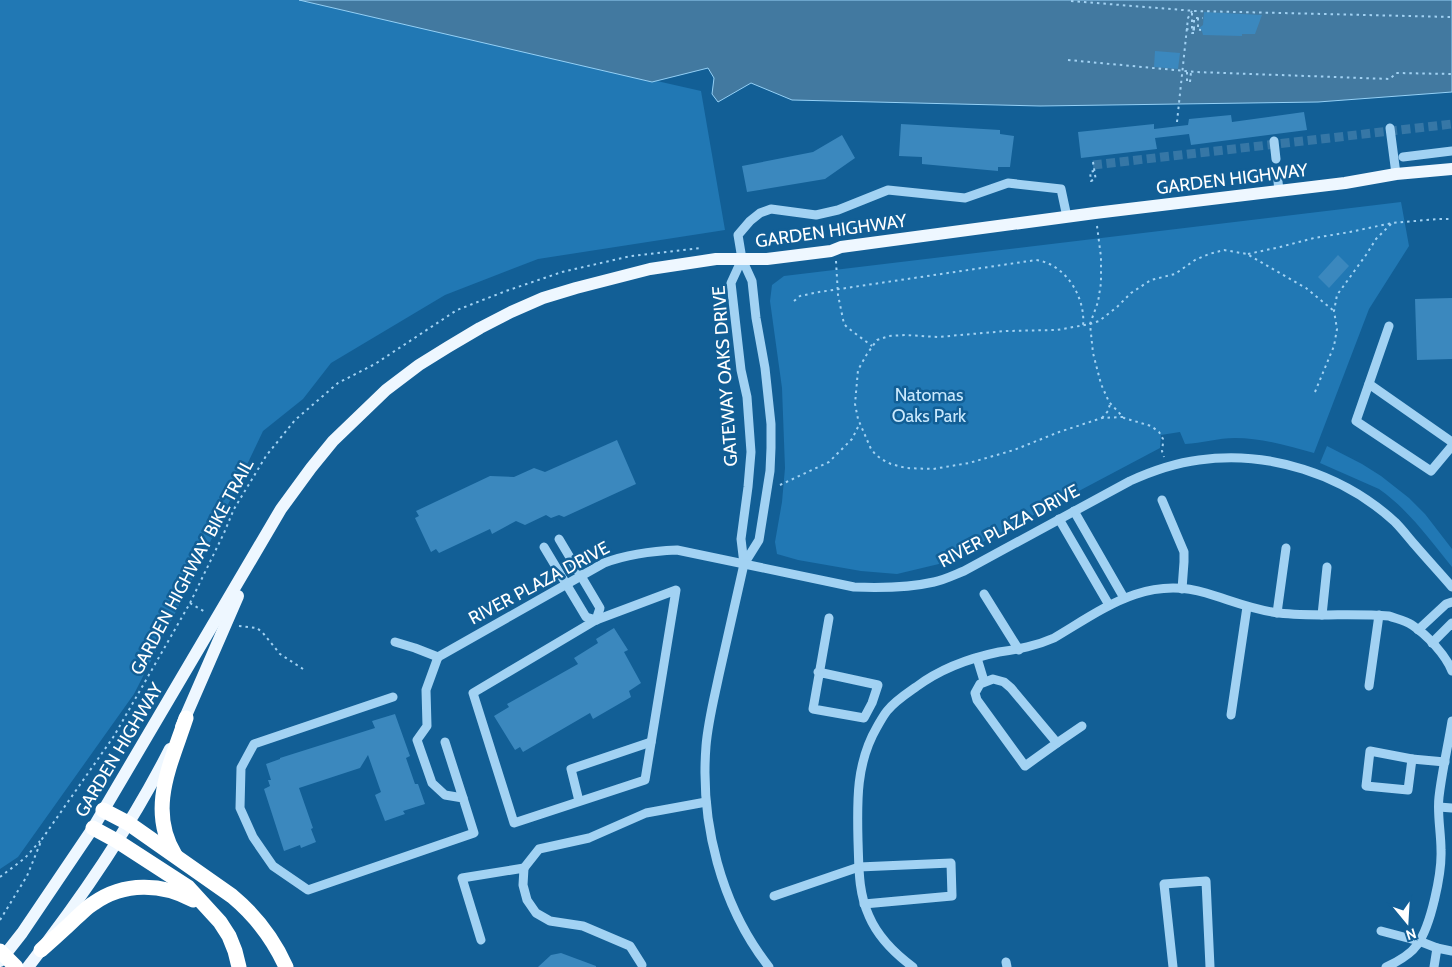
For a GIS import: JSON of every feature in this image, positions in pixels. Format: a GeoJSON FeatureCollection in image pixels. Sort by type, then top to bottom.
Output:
{"type":"FeatureCollection","features":[{"type":"Feature","properties":{"kind":"highway"},"geometry":{"type":"LineString","coordinates":[[175,856],[164,829],[161,804],[164,786],[186,718]]}},
{"type":"Feature","properties":{"kind":"highway"},"geometry":{"type":"LineString","coordinates":[[103,810],[128,823],[232,896],[254,916],[276,946],[286,967]]}},
{"type":"Feature","properties":{"kind":"highway"},"geometry":{"type":"LineString","coordinates":[[93,828],[117,841],[188,887],[220,922],[229,936],[239,967]]}},
{"type":"Feature","properties":{"kind":"highway"},"geometry":{"type":"LineString","coordinates":[[41,950],[93,904],[122,890],[156,887],[173,890],[198,902],[210,912]]}},
{"type":"Feature","properties":{"kind":"highway"},"geometry":{"type":"LineString","coordinates":[[0,951],[16,967]]}},
{"type":"Feature","properties":{"kind":"main road","name":"GARDEN HIGHWAY"},"geometry":{"type":"LineString","coordinates":[[0,961],[22,933],[93,828],[282,509],[311,468],[333,441],[386,390],[419,365],[480,328],[543,298],[650,269],[716,259],[776,258],[831,251],[841,247],[1344,183],[1396,174],[1452,169]]}},
{"type":"Feature","properties":{"kind":"main road","name":"GARDEN HIGHWAY"},"geometry":{"type":"LineString","coordinates":[[28,967],[72,909],[117,841],[158,773],[186,718],[258,550]]}},
{"type":"Feature","properties":{"kind":"street"},"geometry":{"type":"LineString","coordinates":[[1390,128],[1396,174]]}},
{"type":"Feature","properties":{"kind":"street"},"geometry":{"type":"LineString","coordinates":[[1274,141],[1276,159]]}},
{"type":"Feature","properties":{"kind":"street"},"geometry":{"type":"LineString","coordinates":[[1403,157],[1452,151]]}},
{"type":"Feature","properties":{"kind":"street"},"geometry":{"type":"LineString","coordinates":[[1277,172],[1279,191]]}},
{"type":"Feature","properties":{"kind":"street"},"geometry":{"type":"LineString","coordinates":[[742,260],[738,235],[760,213],[771,209],[816,215],[838,210],[888,190],[965,198],[1008,183],[1061,189],[1067,218]]}},
{"type":"Feature","properties":{"kind":"street","name":"GATEWAY OAKS DRIVE"},"geometry":{"type":"LineString","coordinates":[[742,260],[752,281],[756,318],[765,368],[771,448],[770,471],[759,540],[744,564]]}},
{"type":"Feature","properties":{"kind":"street","name":"GATEWAY OAKS DRIVE"},"geometry":{"type":"LineString","coordinates":[[742,260],[731,283],[741,370],[747,397],[751,452],[741,539],[744,564],[709,722],[705,768],[706,802],[714,851],[727,890],[741,922],[769,967]]}},
{"type":"Feature","properties":{"kind":"street"},"geometry":{"type":"LineString","coordinates":[[1389,326],[1356,421],[1431,471],[1452,446]]}},
{"type":"Feature","properties":{"kind":"street"},"geometry":{"type":"LineString","coordinates":[[1369,384],[1452,442]]}},
{"type":"Feature","properties":{"kind":"street","name":"RIVER PLAZA DRIVE"},"geometry":{"type":"LineString","coordinates":[[438,657],[604,563],[621,556],[677,550],[854,587],[908,587],[936,582],[964,571],[1130,481],[1168,466],[1222,457],[1269,460],[1293,466],[1315,473],[1358,494],[1396,523],[1452,587]]}},
{"type":"Feature","properties":{"kind":"street"},"geometry":{"type":"LineString","coordinates":[[1162,500],[1184,552],[1182,588]]}},
{"type":"Feature","properties":{"kind":"street"},"geometry":{"type":"LineString","coordinates":[[1074,511],[1124,598]]}},
{"type":"Feature","properties":{"kind":"street"},"geometry":{"type":"LineString","coordinates":[[1059,519],[1109,605]]}},
{"type":"Feature","properties":{"kind":"street"},"geometry":{"type":"LineString","coordinates":[[559,538],[600,608],[596,620]]}},
{"type":"Feature","properties":{"kind":"street"},"geometry":{"type":"LineString","coordinates":[[544,547],[586,617],[596,620]]}},
{"type":"Feature","properties":{"kind":"street"},"geometry":{"type":"LineString","coordinates":[[1277,613],[1286,548]]}},
{"type":"Feature","properties":{"kind":"street"},"geometry":{"type":"LineString","coordinates":[[1322,615],[1327,567]]}},
{"type":"Feature","properties":{"kind":"street"},"geometry":{"type":"LineString","coordinates":[[913,967],[895,953],[880,936],[864,904],[859,881],[858,787],[867,749],[873,734],[885,714],[902,697],[933,676],[977,658],[1000,652],[1019,650],[1043,643],[1124,598],[1156,589],[1182,588],[1205,592],[1247,607],[1277,613],[1379,615],[1404,620],[1418,630],[1440,651],[1452,671]]}},
{"type":"Feature","properties":{"kind":"street"},"geometry":{"type":"LineString","coordinates":[[676,590],[645,780],[514,823],[473,693],[596,620],[676,590]]}},
{"type":"Feature","properties":{"kind":"street"},"geometry":{"type":"LineString","coordinates":[[984,594],[1019,650]]}},
{"type":"Feature","properties":{"kind":"street"},"geometry":{"type":"LineString","coordinates":[[1418,630],[1446,604],[1452,602]]}},
{"type":"Feature","properties":{"kind":"street"},"geometry":{"type":"LineString","coordinates":[[1231,716],[1247,607]]}},
{"type":"Feature","properties":{"kind":"street"},"geometry":{"type":"LineString","coordinates":[[1369,686],[1379,615]]}},
{"type":"Feature","properties":{"kind":"street"},"geometry":{"type":"LineString","coordinates":[[818,672],[878,685],[872,703],[864,718],[813,710],[818,672],[828,618]]}},
{"type":"Feature","properties":{"kind":"street"},"geometry":{"type":"LineString","coordinates":[[1432,643],[1452,623]]}},
{"type":"Feature","properties":{"kind":"street"},"geometry":{"type":"LineString","coordinates":[[395,642],[438,657],[426,690],[427,726],[417,740],[432,783],[445,795],[463,798]]}},
{"type":"Feature","properties":{"kind":"street"},"geometry":{"type":"LineString","coordinates":[[977,658],[984,681]]}},
{"type":"Feature","properties":{"kind":"street"},"geometry":{"type":"LineString","coordinates":[[1057,743],[1004,682],[993,679],[984,681],[977,688],[975,693],[976,700],[1025,766],[1082,726]]}},
{"type":"Feature","properties":{"kind":"street"},"geometry":{"type":"LineString","coordinates":[[393,697],[254,744],[241,768],[240,808],[253,837],[273,866],[308,890],[474,833],[445,742]]}},
{"type":"Feature","properties":{"kind":"street"},"geometry":{"type":"LineString","coordinates":[[872,703],[885,714]]}},
{"type":"Feature","properties":{"kind":"street"},"geometry":{"type":"LineString","coordinates":[[1386,967],[1410,952],[1419,941],[1433,907],[1442,853],[1439,797],[1447,768],[1452,721]]}},
{"type":"Feature","properties":{"kind":"street"},"geometry":{"type":"LineString","coordinates":[[579,801],[571,769],[651,742]]}},
{"type":"Feature","properties":{"kind":"street"},"geometry":{"type":"LineString","coordinates":[[1412,759],[1408,790],[1366,786],[1370,751],[1412,759],[1447,768]]}},
{"type":"Feature","properties":{"kind":"street"},"geometry":{"type":"LineString","coordinates":[[642,965],[630,946],[583,926],[550,921],[536,913],[527,900],[523,885],[524,868],[539,849],[589,838],[646,813],[706,802]]}},
{"type":"Feature","properties":{"kind":"street"},"geometry":{"type":"LineString","coordinates":[[1439,807],[1452,808]]}},
{"type":"Feature","properties":{"kind":"street"},"geometry":{"type":"LineString","coordinates":[[774,896],[859,868],[951,863],[952,896],[864,904]]}},
{"type":"Feature","properties":{"kind":"street"},"geometry":{"type":"LineString","coordinates":[[481,940],[462,878],[524,868]]}},
{"type":"Feature","properties":{"kind":"street"},"geometry":{"type":"LineString","coordinates":[[1173,967],[1164,884],[1206,881],[1210,967]]}},
{"type":"Feature","properties":{"kind":"street"},"geometry":{"type":"LineString","coordinates":[[1381,931],[1452,951]]}},
{"type":"Feature","properties":{"kind":"street"},"geometry":{"type":"LineString","coordinates":[[1434,967],[1438,948]]}},
{"type":"Feature","properties":{"kind":"path"},"geometry":{"type":"LineString","coordinates":[[1071,1],[1193,11],[1452,17]]}},
{"type":"Feature","properties":{"kind":"path"},"geometry":{"type":"LineString","coordinates":[[1193,11],[1194,33],[1192,33],[1193,11]]}},
{"type":"Feature","properties":{"kind":"path"},"geometry":{"type":"LineString","coordinates":[[1177,122],[1188,18],[1193,11]]}},
{"type":"Feature","properties":{"kind":"path"},"geometry":{"type":"LineString","coordinates":[[1194,18],[1203,18]]}},
{"type":"Feature","properties":{"kind":"path"},"geometry":{"type":"LineString","coordinates":[[1187,28],[1201,30],[1198,30],[1198,18]]}},
{"type":"Feature","properties":{"kind":"path"},"geometry":{"type":"LineString","coordinates":[[1068,60],[1191,71],[1390,79],[1396,73],[1452,74]]}},
{"type":"Feature","properties":{"kind":"path"},"geometry":{"type":"LineString","coordinates":[[1182,70],[1188,70],[1187,82],[1190,82],[1191,71]]}},
{"type":"Feature","properties":{"kind":"path"},"geometry":{"type":"LineString","coordinates":[[1093,162],[1095,180]]}},
{"type":"Feature","properties":{"kind":"path"},"geometry":{"type":"LineString","coordinates":[[1096,214],[1101,257],[1101,283],[1098,302],[1090,324],[1101,384],[1110,404],[1124,418],[1151,426],[1159,432],[1163,439],[1162,451],[1168,466]]}},
{"type":"Feature","properties":{"kind":"path"},"geometry":{"type":"LineString","coordinates":[[1247,254],[1314,238],[1392,223],[1452,219]]}},
{"type":"Feature","properties":{"kind":"path"},"geometry":{"type":"LineString","coordinates":[[1315,392],[1334,346],[1337,329],[1334,311],[1337,295],[1376,239],[1392,223]]}},
{"type":"Feature","properties":{"kind":"path","name":"GARDEN HIGHWAY BIKE TRAIL"},"geometry":{"type":"LineString","coordinates":[[0,920],[27,876],[42,839],[114,736],[190,603],[234,509],[266,456],[295,420],[338,383],[383,359],[457,310],[562,272],[631,256],[706,247]]}},
{"type":"Feature","properties":{"kind":"path"},"geometry":{"type":"LineString","coordinates":[[1123,417],[1102,418],[982,460],[933,469],[906,468],[883,460],[871,449],[860,424],[855,404],[858,370],[877,340],[897,335],[938,338],[1006,331],[1052,330],[1090,324],[1099,321],[1117,307],[1131,292],[1144,284],[1156,278],[1175,274],[1195,260],[1224,250],[1247,254],[1306,288],[1334,311]]}},
{"type":"Feature","properties":{"kind":"path"},"geometry":{"type":"LineString","coordinates":[[836,260],[838,290],[844,324],[872,346]]}},
{"type":"Feature","properties":{"kind":"path"},"geometry":{"type":"LineString","coordinates":[[794,301],[800,296],[1029,261],[1043,261],[1056,267],[1070,282],[1082,303],[1083,326]]}},
{"type":"Feature","properties":{"kind":"path"},"geometry":{"type":"LineString","coordinates":[[1102,418],[1108,411],[1110,404]]}},
{"type":"Feature","properties":{"kind":"path"},"geometry":{"type":"LineString","coordinates":[[780,485],[829,462],[852,439],[860,424]]}},
{"type":"Feature","properties":{"kind":"path"},"geometry":{"type":"LineString","coordinates":[[226,624],[257,628],[280,654],[303,669]]}},
{"type":"Feature","properties":{"kind":"path"},"geometry":{"type":"LineString","coordinates":[[0,877],[25,858],[42,839]]}},
{"type":"Feature","properties":{"kind":"green space"},"geometry":{"type":"Polygon","coordinates":[[[0,0],[299,0],[701,91],[725,230],[538,259],[445,295],[331,363],[303,399],[263,431],[192,580],[134,694],[18,857],[0,869],[0,0]]]}},
{"type":"Feature","properties":{"kind":"green space","name":"Natomas Oaks Park"},"geometry":{"type":"Polygon","coordinates":[[[1401,202],[1409,246],[1369,309],[1314,453],[1255,439],[1229,438],[1185,444],[1180,432],[1161,435],[1160,448],[943,563],[897,574],[861,571],[798,560],[777,554],[775,542],[782,502],[785,468],[782,388],[770,301],[772,285],[784,276],[1401,202]]]}},
{"type":"Feature","properties":{"kind":"green space"},"geometry":{"type":"Polygon","coordinates":[[[1327,446],[1381,476],[1409,498],[1425,514],[1452,549],[1452,567],[1418,525],[1390,497],[1379,489],[1320,463],[1327,446]]]}},
{"type":"Feature","properties":{"kind":"shaded area"},"geometry":{"type":"Polygon","coordinates":[[[299,0],[1452,0],[1452,92],[1318,102],[1040,106],[792,100],[751,83],[718,102],[712,94],[714,78],[708,68],[652,82],[299,0]]]}},
{"type":"Feature","properties":{"kind":"building"},"geometry":{"type":"Polygon","coordinates":[[[1204,12],[1262,15],[1255,34],[1242,34],[1242,36],[1203,35],[1199,28],[1203,25],[1204,12]]]}},
{"type":"Feature","properties":{"kind":"building"},"geometry":{"type":"Polygon","coordinates":[[[1155,51],[1180,53],[1178,69],[1154,67],[1155,51]]]}},
{"type":"Feature","properties":{"kind":"building"},"geometry":{"type":"Polygon","coordinates":[[[1304,112],[1307,130],[1191,145],[1189,134],[1155,138],[1157,149],[1081,158],[1078,132],[1154,124],[1154,129],[1188,125],[1189,119],[1231,115],[1232,122],[1304,112]]]}},
{"type":"Feature","properties":{"kind":"building"},"geometry":{"type":"Polygon","coordinates":[[[901,124],[1000,130],[1000,134],[1014,136],[1010,167],[998,167],[998,171],[922,164],[922,157],[899,156],[901,124]]]}},
{"type":"Feature","properties":{"kind":"building"},"geometry":{"type":"Polygon","coordinates":[[[842,135],[855,158],[825,179],[747,192],[742,166],[813,152],[842,135]]]}},
{"type":"Feature","properties":{"kind":"building"},"geometry":{"type":"Polygon","coordinates":[[[1338,255],[1349,266],[1329,288],[1318,277],[1338,255]]]}},
{"type":"Feature","properties":{"kind":"building"},"geometry":{"type":"Polygon","coordinates":[[[1452,298],[1452,359],[1417,360],[1415,299],[1452,298]]]}},
{"type":"Feature","properties":{"kind":"building"},"geometry":{"type":"Polygon","coordinates":[[[617,440],[636,484],[564,517],[559,515],[551,518],[546,515],[525,525],[516,521],[492,534],[490,529],[439,553],[436,549],[431,552],[415,518],[419,516],[416,511],[490,476],[514,477],[534,468],[545,472],[617,440]]]}},
{"type":"Feature","properties":{"kind":"building"},"geometry":{"type":"Polygon","coordinates":[[[614,628],[628,650],[624,652],[641,683],[629,691],[631,697],[593,719],[590,713],[523,752],[520,747],[515,750],[494,716],[509,707],[507,704],[578,664],[574,658],[598,643],[596,639],[614,628]]]}},
{"type":"Feature","properties":{"kind":"building"},"geometry":{"type":"Polygon","coordinates":[[[395,714],[410,756],[406,758],[415,784],[418,784],[425,804],[403,811],[405,814],[385,821],[375,795],[381,792],[368,755],[360,768],[299,788],[316,842],[301,848],[300,845],[284,851],[264,789],[270,786],[268,780],[271,780],[266,764],[375,728],[372,721],[395,714]]]}},
{"type":"Feature","properties":{"kind":"building"},"geometry":{"type":"Polygon","coordinates":[[[561,953],[596,967],[538,967],[551,955],[561,953]]]}},
{"type":"Feature","properties":{"kind":"tunnel"},"geometry":{"type":"LineString","coordinates":[[1093,165],[1452,124]]}}]}
